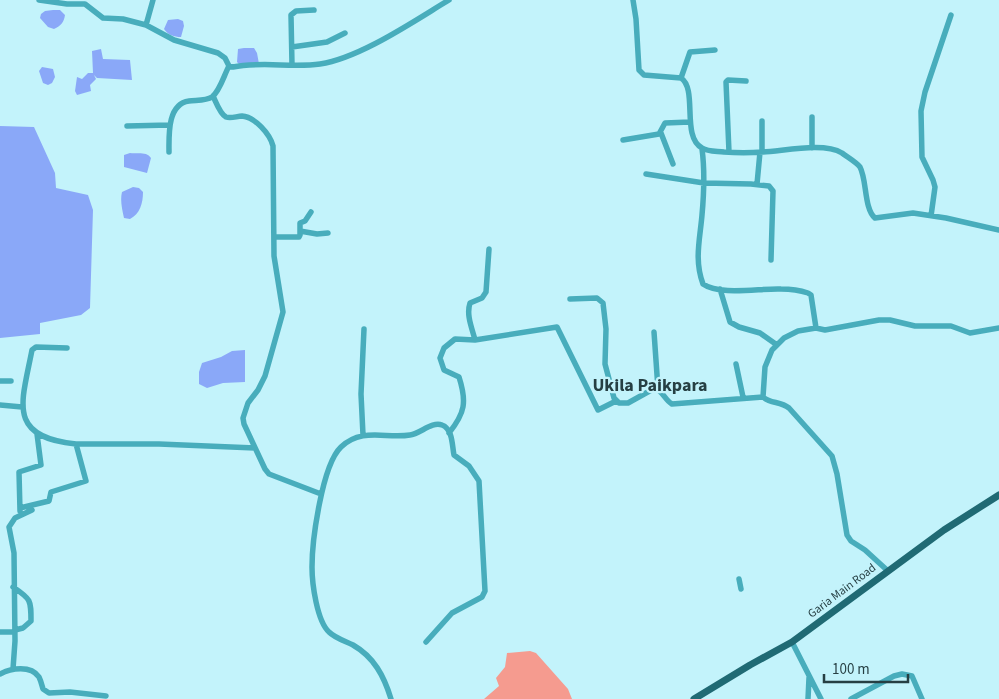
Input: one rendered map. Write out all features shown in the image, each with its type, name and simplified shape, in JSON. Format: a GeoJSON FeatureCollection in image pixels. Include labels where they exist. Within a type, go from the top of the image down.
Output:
{"type":"FeatureCollection","features":[{"type":"Feature","properties":{"kind":"main road","name":"Garia Main Road"},"geometry":{"type":"LineString","coordinates":[[694,699],[792,642],[944,530],[999,495]]}},
{"type":"Feature","properties":{"kind":"street"},"geometry":{"type":"LineString","coordinates":[[40,0],[66,4],[85,4],[103,18],[123,19],[146,24],[174,40],[218,53],[225,58],[229,66]]}},
{"type":"Feature","properties":{"kind":"street"},"geometry":{"type":"LineString","coordinates":[[146,24],[153,0]]}},
{"type":"Feature","properties":{"kind":"street"},"geometry":{"type":"LineString","coordinates":[[229,66],[322,64],[350,56],[449,0]]}},
{"type":"Feature","properties":{"kind":"street"},"geometry":{"type":"LineString","coordinates":[[633,0],[639,70],[644,75],[681,78],[686,81],[688,86],[690,122],[695,141],[702,148],[729,152],[761,152],[812,148],[826,148],[838,151],[859,166],[870,210],[876,218],[913,214],[972,223],[999,230]]}},
{"type":"Feature","properties":{"kind":"street"},"geometry":{"type":"LineString","coordinates":[[292,65],[291,15],[293,13],[314,10]]}},
{"type":"Feature","properties":{"kind":"street"},"geometry":{"type":"LineString","coordinates":[[931,216],[934,180],[922,157],[921,111],[925,92],[951,15]]}},
{"type":"Feature","properties":{"kind":"street"},"geometry":{"type":"LineString","coordinates":[[292,47],[327,42],[345,32]]}},
{"type":"Feature","properties":{"kind":"street"},"geometry":{"type":"LineString","coordinates":[[681,78],[690,52],[715,50]]}},
{"type":"Feature","properties":{"kind":"street"},"geometry":{"type":"LineString","coordinates":[[169,152],[170,125],[174,112],[185,102],[208,99],[213,96],[229,66]]}},
{"type":"Feature","properties":{"kind":"street"},"geometry":{"type":"LineString","coordinates":[[729,152],[726,82],[728,80],[746,80]]}},
{"type":"Feature","properties":{"kind":"street"},"geometry":{"type":"LineString","coordinates":[[213,96],[223,114],[230,117],[243,116],[250,118],[272,141],[275,268],[283,312],[265,376],[258,390],[248,403],[244,413],[244,424],[269,474],[321,494]]}},
{"type":"Feature","properties":{"kind":"street"},"geometry":{"type":"LineString","coordinates":[[812,117],[812,148]]}},
{"type":"Feature","properties":{"kind":"street"},"geometry":{"type":"LineString","coordinates":[[757,184],[762,120]]}},
{"type":"Feature","properties":{"kind":"street"},"geometry":{"type":"LineString","coordinates":[[673,164],[661,133],[663,126],[665,123],[690,122]]}},
{"type":"Feature","properties":{"kind":"street"},"geometry":{"type":"LineString","coordinates":[[126,126],[170,125]]}},
{"type":"Feature","properties":{"kind":"street"},"geometry":{"type":"LineString","coordinates":[[622,140],[661,133]]}},
{"type":"Feature","properties":{"kind":"street"},"geometry":{"type":"LineString","coordinates":[[702,148],[704,183],[697,248],[703,284],[709,288],[720,289],[780,289],[808,293],[811,295],[816,328]]}},
{"type":"Feature","properties":{"kind":"street"},"geometry":{"type":"LineString","coordinates":[[646,174],[704,183],[769,186],[773,191],[771,260]]}},
{"type":"Feature","properties":{"kind":"street"},"geometry":{"type":"LineString","coordinates":[[274,238],[300,236],[300,223],[306,220],[311,212]]}},
{"type":"Feature","properties":{"kind":"street"},"geometry":{"type":"LineString","coordinates":[[300,231],[317,234],[328,233]]}},
{"type":"Feature","properties":{"kind":"street"},"geometry":{"type":"LineString","coordinates":[[475,340],[468,316],[468,308],[470,303],[482,298],[486,292],[489,249]]}},
{"type":"Feature","properties":{"kind":"street"},"geometry":{"type":"LineString","coordinates":[[720,289],[730,322],[739,327],[760,333],[777,345]]}},
{"type":"Feature","properties":{"kind":"street"},"geometry":{"type":"LineString","coordinates":[[570,299],[597,298],[603,303],[606,329],[605,364],[616,401]]}},
{"type":"Feature","properties":{"kind":"street"},"geometry":{"type":"LineString","coordinates":[[762,397],[765,367],[772,350],[792,333],[816,328],[825,330],[879,320],[890,320],[915,326],[951,326],[970,333],[999,328]]}},
{"type":"Feature","properties":{"kind":"street"},"geometry":{"type":"LineString","coordinates":[[449,433],[464,408],[463,389],[459,377],[444,370],[440,358],[444,348],[455,339],[475,340],[557,327],[598,410],[616,401],[628,403],[652,390],[658,389]]}},
{"type":"Feature","properties":{"kind":"street"},"geometry":{"type":"LineString","coordinates":[[363,435],[361,394],[364,329]]}},
{"type":"Feature","properties":{"kind":"street"},"geometry":{"type":"LineString","coordinates":[[654,332],[658,389],[666,400],[672,404],[762,397],[770,402],[785,405],[789,408],[832,456],[837,474],[847,535],[851,541],[865,550],[888,571]]}},
{"type":"Feature","properties":{"kind":"street"},"geometry":{"type":"LineString","coordinates":[[20,516],[19,472],[41,465],[35,430],[28,424],[22,408],[22,394],[34,348],[68,348]]}},
{"type":"Feature","properties":{"kind":"street"},"geometry":{"type":"LineString","coordinates":[[736,364],[743,397]]}},
{"type":"Feature","properties":{"kind":"street"},"geometry":{"type":"LineString","coordinates":[[0,380],[11,381]]}},
{"type":"Feature","properties":{"kind":"street"},"geometry":{"type":"LineString","coordinates":[[0,405],[22,408]]}},
{"type":"Feature","properties":{"kind":"street"},"geometry":{"type":"LineString","coordinates":[[390,699],[378,667],[366,654],[330,633],[321,618],[317,606],[312,568],[321,494],[337,452],[348,442],[363,435],[409,436],[436,424],[445,427],[451,438],[454,455],[470,466],[480,481],[485,592],[482,597],[452,613],[426,642]]}},
{"type":"Feature","properties":{"kind":"street"},"geometry":{"type":"LineString","coordinates":[[36,434],[76,444],[159,444],[255,448]]}},
{"type":"Feature","properties":{"kind":"street"},"geometry":{"type":"LineString","coordinates":[[20,508],[49,501],[51,492],[86,481],[76,444]]}},
{"type":"Feature","properties":{"kind":"street"},"geometry":{"type":"LineString","coordinates":[[13,669],[15,631],[13,546],[6,527],[15,518],[32,510]]}},
{"type":"Feature","properties":{"kind":"street"},"geometry":{"type":"LineString","coordinates":[[739,579],[741,590]]}},
{"type":"Feature","properties":{"kind":"street"},"geometry":{"type":"LineString","coordinates":[[0,632],[15,631],[23,628],[31,621],[31,604],[26,596],[13,587]]}},
{"type":"Feature","properties":{"kind":"street"},"geometry":{"type":"LineString","coordinates":[[792,642],[821,699]]}},
{"type":"Feature","properties":{"kind":"street"},"geometry":{"type":"LineString","coordinates":[[0,674],[13,669],[27,670],[37,675],[46,692],[44,699]]}},
{"type":"Feature","properties":{"kind":"street"},"geometry":{"type":"LineString","coordinates":[[808,674],[808,699]]}},
{"type":"Feature","properties":{"kind":"street"},"geometry":{"type":"LineString","coordinates":[[851,699],[902,674],[912,676],[922,699]]}},
{"type":"Feature","properties":{"kind":"street"},"geometry":{"type":"LineString","coordinates":[[46,692],[106,696]]}},
{"type":"Feature","properties":{"kind":"shaded area"},"geometry":{"type":"Polygon","coordinates":[[[530,651],[536,653],[568,689],[572,699],[484,699],[499,686],[496,678],[505,667],[507,653],[530,651]]]}},
{"type":"Feature","properties":{"kind":"water"},"geometry":{"type":"Polygon","coordinates":[[[60,10],[65,15],[62,24],[54,29],[48,27],[40,18],[41,14],[45,11],[60,10]]]}},
{"type":"Feature","properties":{"kind":"water"},"geometry":{"type":"Polygon","coordinates":[[[178,19],[183,21],[184,26],[181,37],[171,35],[164,29],[168,20],[178,19]]]}},
{"type":"Feature","properties":{"kind":"water"},"geometry":{"type":"Polygon","coordinates":[[[254,48],[259,64],[239,64],[237,62],[238,49],[254,48]]]}},
{"type":"Feature","properties":{"kind":"water"},"geometry":{"type":"Polygon","coordinates":[[[101,49],[103,59],[130,60],[132,80],[97,78],[94,75],[96,79],[90,85],[91,91],[77,95],[75,91],[77,77],[82,79],[88,73],[93,73],[92,51],[101,49]]]}},
{"type":"Feature","properties":{"kind":"water"},"geometry":{"type":"Polygon","coordinates":[[[42,67],[53,69],[55,77],[52,83],[48,85],[43,83],[39,71],[42,67]]]}},
{"type":"Feature","properties":{"kind":"water"},"geometry":{"type":"Polygon","coordinates":[[[0,126],[34,127],[55,173],[56,188],[88,195],[93,210],[90,308],[81,315],[40,323],[40,334],[0,338],[0,126]]]}},
{"type":"Feature","properties":{"kind":"water"},"geometry":{"type":"Polygon","coordinates":[[[130,153],[144,154],[151,158],[147,173],[124,167],[124,155],[130,153]]]}},
{"type":"Feature","properties":{"kind":"water"},"geometry":{"type":"Polygon","coordinates":[[[133,187],[139,188],[143,192],[142,204],[139,211],[133,217],[130,219],[124,218],[121,201],[122,192],[133,187]]]}},
{"type":"Feature","properties":{"kind":"water"},"geometry":{"type":"Polygon","coordinates":[[[245,350],[245,382],[223,383],[207,388],[199,384],[199,372],[202,363],[232,351],[245,350]]]}},
{"type":"Feature","properties":{"kind":"district","name":"Ukila Paikpara"},"geometry":{"type":"Point","coordinates":[650,385]}}]}
